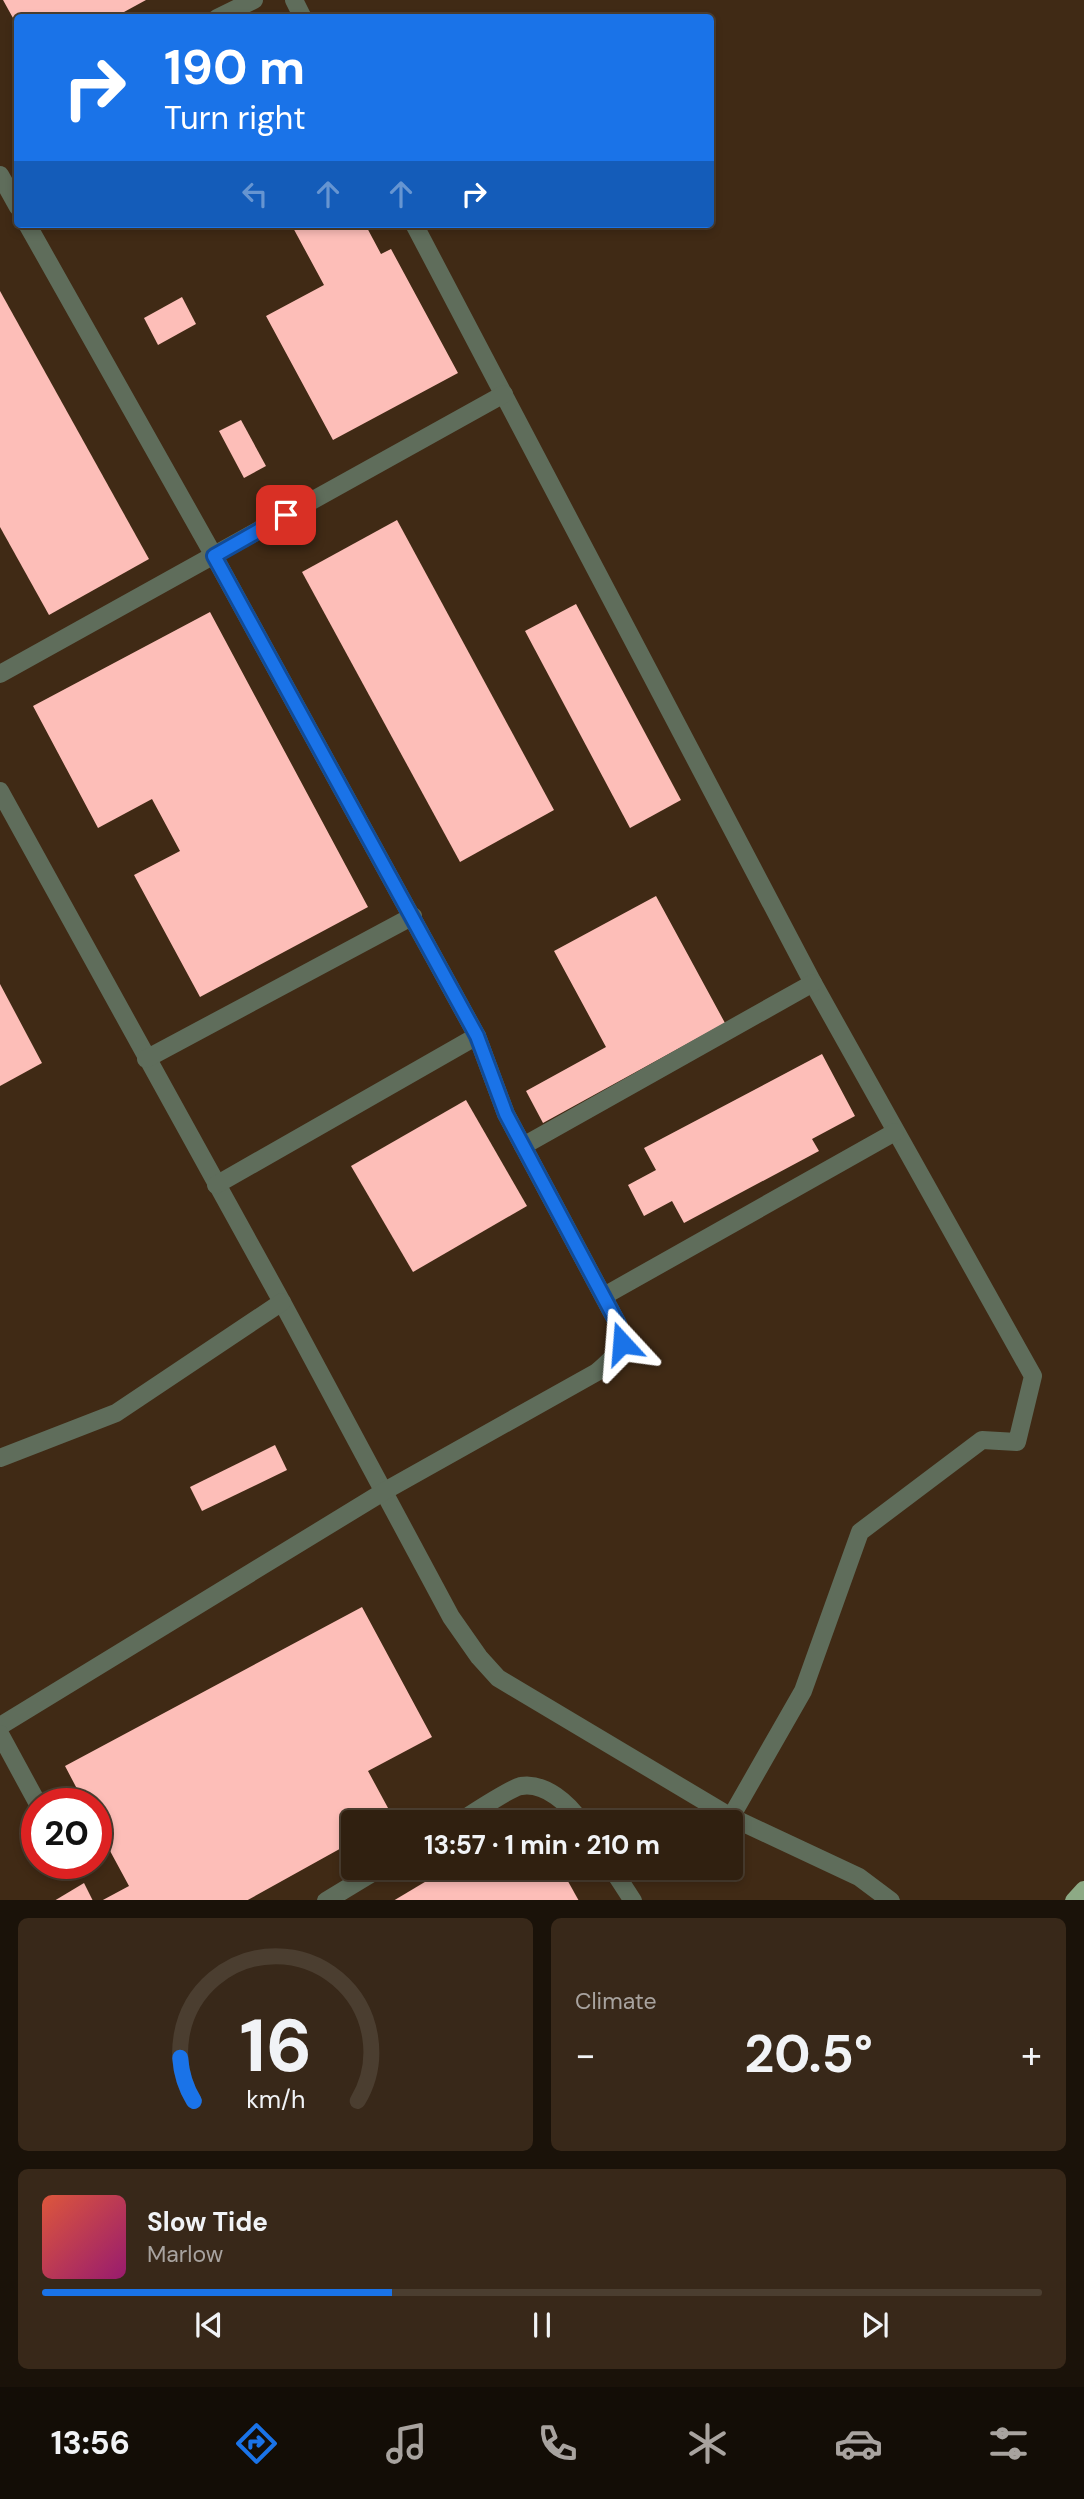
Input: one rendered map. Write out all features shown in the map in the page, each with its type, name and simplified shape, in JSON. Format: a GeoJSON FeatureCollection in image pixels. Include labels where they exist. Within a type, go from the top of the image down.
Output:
{"type":"FeatureCollection","features":[{"type":"Feature","properties":{"kind":"main road"},"geometry":{"type":"LineString","coordinates":[[1074,1900],[1084,1890]]}},
{"type":"Feature","properties":{"kind":"lane"},"geometry":{"type":"LineString","coordinates":[[225,14],[254,0]]}},
{"type":"Feature","properties":{"kind":"lane"},"geometry":{"type":"LineString","coordinates":[[5,177],[14,197]]}},
{"type":"Feature","properties":{"kind":"lane"},"geometry":{"type":"LineString","coordinates":[[0,1726],[383,1492],[597,1372],[615,1356],[622,1343],[618,1324],[604,1296],[506,1114],[477,1036],[214,556],[29,228]]}},
{"type":"Feature","properties":{"kind":"lane"},"geometry":{"type":"LineString","coordinates":[[416,228],[813,983],[1033,1376],[1017,1442],[982,1440],[860,1532],[803,1691],[735,1810]]}},
{"type":"Feature","properties":{"kind":"lane"},"geometry":{"type":"LineString","coordinates":[[0,674],[504,394]]}},
{"type":"Feature","properties":{"kind":"lane"},"geometry":{"type":"LineString","coordinates":[[0,791],[282,1302],[451,1617],[479,1657],[498,1678],[719,1810]]}},
{"type":"Feature","properties":{"kind":"lane"},"geometry":{"type":"LineString","coordinates":[[146,1059],[413,916]]}},
{"type":"Feature","properties":{"kind":"lane"},"geometry":{"type":"LineString","coordinates":[[523,1146],[813,983]]}},
{"type":"Feature","properties":{"kind":"lane"},"geometry":{"type":"LineString","coordinates":[[216,1185],[477,1036]]}},
{"type":"Feature","properties":{"kind":"lane"},"geometry":{"type":"LineString","coordinates":[[604,1296],[895,1132]]}},
{"type":"Feature","properties":{"kind":"lane"},"geometry":{"type":"LineString","coordinates":[[0,1458],[116,1413],[282,1302]]}},
{"type":"Feature","properties":{"kind":"lane"},"geometry":{"type":"LineString","coordinates":[[0,1734],[29,1788]]}},
{"type":"Feature","properties":{"kind":"lane"},"geometry":{"type":"LineString","coordinates":[[480,1810],[521,1786],[540,1788],[559,1797],[570,1810]]}},
{"type":"Feature","properties":{"kind":"lane"},"geometry":{"type":"LineString","coordinates":[[743,1823],[859,1877],[891,1900]]}},
{"type":"Feature","properties":{"kind":"lane"},"geometry":{"type":"LineString","coordinates":[[326,1900],[360,1880]]}},
{"type":"Feature","properties":{"kind":"lane"},"geometry":{"type":"LineString","coordinates":[[620,1880],[633,1900]]}},
{"type":"Feature","properties":{"kind":"building"},"geometry":{"type":"Polygon","coordinates":[[[3,0],[146,0],[120,14],[14,14],[14,20],[3,0]]]}},
{"type":"Feature","properties":{"kind":"building"},"geometry":{"type":"Polygon","coordinates":[[[293,228],[367,228],[381,254],[391,249],[458,373],[333,440],[266,316],[324,285],[293,228]]]}},
{"type":"Feature","properties":{"kind":"building"},"geometry":{"type":"Polygon","coordinates":[[[0,291],[149,559],[49,615],[0,527],[0,291]]]}},
{"type":"Feature","properties":{"kind":"building"},"geometry":{"type":"Polygon","coordinates":[[[182,297],[196,324],[158,345],[144,318],[182,297]]]}},
{"type":"Feature","properties":{"kind":"building"},"geometry":{"type":"Polygon","coordinates":[[[241,420],[266,466],[244,478],[219,431],[241,420]]]}},
{"type":"Feature","properties":{"kind":"building"},"geometry":{"type":"Polygon","coordinates":[[[397,520],[554,810],[460,862],[302,572],[397,520]]]}},
{"type":"Feature","properties":{"kind":"building"},"geometry":{"type":"Polygon","coordinates":[[[576,604],[681,800],[630,828],[525,631],[576,604]]]}},
{"type":"Feature","properties":{"kind":"building"},"geometry":{"type":"Polygon","coordinates":[[[210,612],[368,907],[200,997],[134,875],[180,851],[152,799],[98,828],[33,706],[210,612]]]}},
{"type":"Feature","properties":{"kind":"building"},"geometry":{"type":"Polygon","coordinates":[[[656,896],[725,1023],[543,1123],[526,1091],[606,1047],[554,951],[656,896]]]}},
{"type":"Feature","properties":{"kind":"building"},"geometry":{"type":"Polygon","coordinates":[[[0,984],[42,1063],[0,1086],[0,984]]]}},
{"type":"Feature","properties":{"kind":"building"},"geometry":{"type":"Polygon","coordinates":[[[822,1054],[855,1116],[812,1139],[819,1151],[684,1223],[672,1201],[644,1216],[628,1185],[656,1170],[644,1148],[822,1054]]]}},
{"type":"Feature","properties":{"kind":"building"},"geometry":{"type":"Polygon","coordinates":[[[466,1100],[527,1206],[413,1272],[351,1166],[466,1100]]]}},
{"type":"Feature","properties":{"kind":"building"},"geometry":{"type":"Polygon","coordinates":[[[275,1445],[287,1470],[202,1511],[190,1487],[275,1445]]]}},
{"type":"Feature","properties":{"kind":"building"},"geometry":{"type":"Polygon","coordinates":[[[362,1607],[432,1737],[368,1771],[389,1810],[341,1810],[341,1848],[248,1900],[103,1900],[129,1886],[112,1855],[112,1788],[77,1788],[65,1766],[362,1607]]]}},
{"type":"Feature","properties":{"kind":"building"},"geometry":{"type":"Polygon","coordinates":[[[428,1880],[567,1880],[578,1900],[395,1900],[428,1880]]]}},
{"type":"Feature","properties":{"kind":"building"},"geometry":{"type":"Polygon","coordinates":[[[84,1883],[92,1900],[56,1900],[84,1883]]]}},
{"type":"Feature","properties":{"kind":"route"},"geometry":{"type":"LineString","coordinates":[[286,515],[214,556],[477,1036],[506,1114],[618,1324],[622,1343]]}}]}
